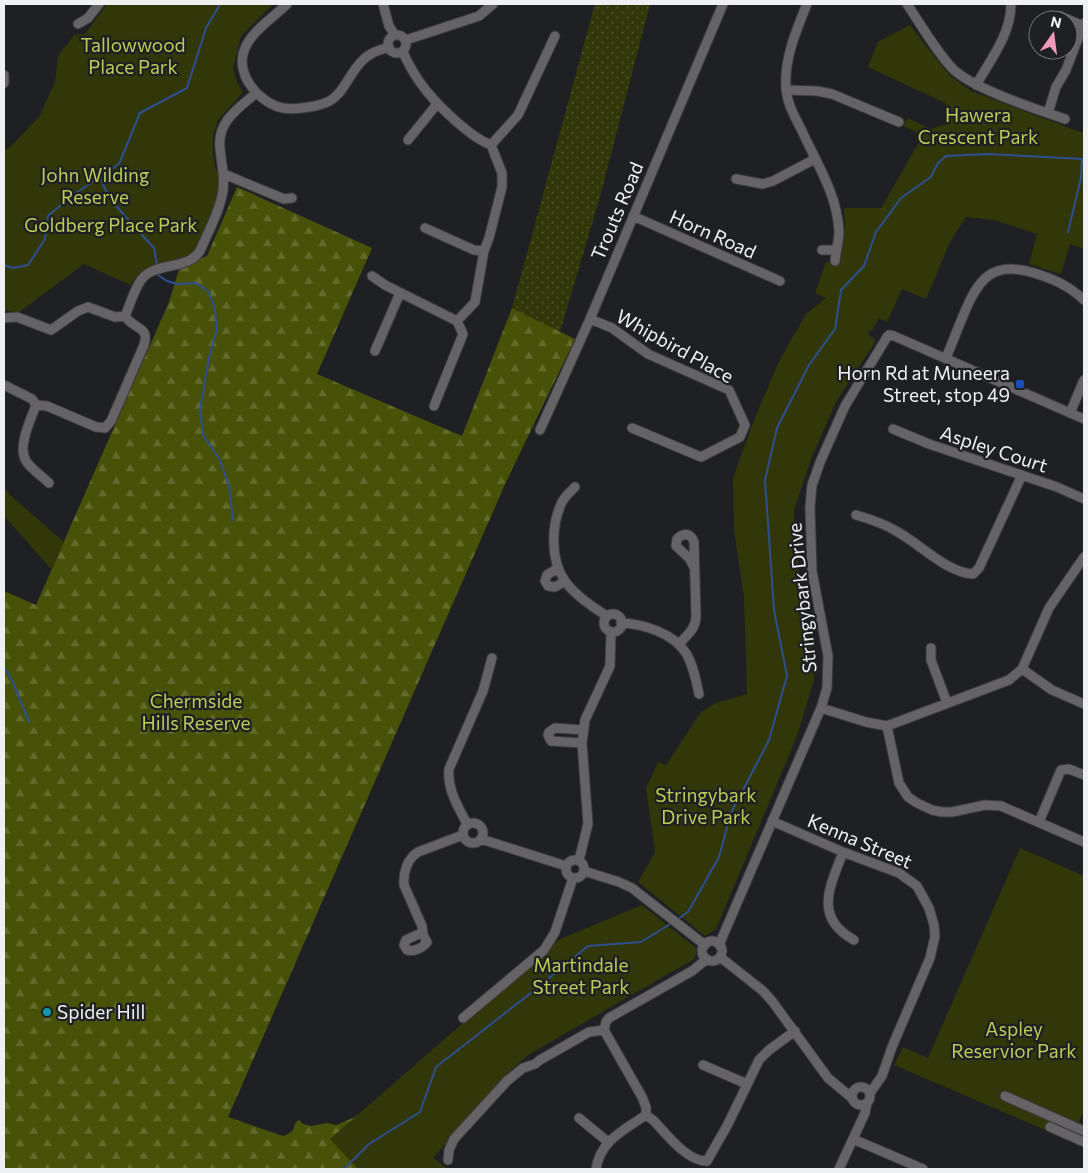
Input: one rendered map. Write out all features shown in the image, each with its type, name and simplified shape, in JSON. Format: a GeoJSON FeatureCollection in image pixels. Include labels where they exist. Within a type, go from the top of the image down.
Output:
{"type":"FeatureCollection","features":[{"type":"Feature","properties":{"kind":"street"},"geometry":{"type":"LineString","coordinates":[[78,24],[88,18],[99,4]]}},
{"type":"Feature","properties":{"kind":"street"},"geometry":{"type":"LineString","coordinates":[[287,4],[253,36],[245,47],[242,58],[250,85],[256,93],[270,103],[282,108],[306,107],[324,103],[338,93],[363,59],[372,53],[389,47]]}},
{"type":"Feature","properties":{"kind":"street"},"geometry":{"type":"LineString","coordinates":[[383,4],[389,26],[395,35],[401,36],[406,40],[407,45],[403,52]]}},
{"type":"Feature","properties":{"kind":"street"},"geometry":{"type":"LineString","coordinates":[[406,40],[479,16],[493,4]]}},
{"type":"Feature","properties":{"kind":"street","name":"Trouts Road"},"geometry":{"type":"LineString","coordinates":[[540,430],[590,319],[723,4]]}},
{"type":"Feature","properties":{"kind":"street"},"geometry":{"type":"LineString","coordinates":[[807,4],[791,46],[786,67],[786,90],[789,106],[830,189],[834,202],[839,233],[835,261]]}},
{"type":"Feature","properties":{"kind":"street"},"geometry":{"type":"LineString","coordinates":[[907,4],[952,68],[976,85],[1065,119]]}},
{"type":"Feature","properties":{"kind":"street"},"geometry":{"type":"LineString","coordinates":[[976,85],[1005,35],[1011,4]]}},
{"type":"Feature","properties":{"kind":"street"},"geometry":{"type":"LineString","coordinates":[[1048,113],[1056,87],[1066,70],[1083,24]]}},
{"type":"Feature","properties":{"kind":"street"},"geometry":{"type":"LineString","coordinates":[[395,35],[389,41],[389,47],[394,53],[403,52]]}},
{"type":"Feature","properties":{"kind":"street"},"geometry":{"type":"LineString","coordinates":[[490,145],[518,115],[555,36]]}},
{"type":"Feature","properties":{"kind":"street"},"geometry":{"type":"LineString","coordinates":[[403,52],[422,86],[437,104],[480,141],[490,145],[502,173],[502,187],[484,251],[475,302],[457,321]]}},
{"type":"Feature","properties":{"kind":"street"},"geometry":{"type":"LineString","coordinates":[[4,75],[4,84]]}},
{"type":"Feature","properties":{"kind":"street"},"geometry":{"type":"LineString","coordinates":[[786,90],[817,91],[832,94],[899,122]]}},
{"type":"Feature","properties":{"kind":"street"},"geometry":{"type":"LineString","coordinates":[[125,316],[141,279],[160,268],[189,261],[198,255],[221,202],[224,174],[220,145],[222,130],[230,115],[256,93]]}},
{"type":"Feature","properties":{"kind":"street"},"geometry":{"type":"LineString","coordinates":[[408,140],[437,104]]}},
{"type":"Feature","properties":{"kind":"street"},"geometry":{"type":"LineString","coordinates":[[736,180],[763,184],[773,181],[815,159]]}},
{"type":"Feature","properties":{"kind":"street"},"geometry":{"type":"LineString","coordinates":[[224,174],[284,199],[292,198]]}},
{"type":"Feature","properties":{"kind":"street","name":"Horn Road"},"geometry":{"type":"LineString","coordinates":[[632,216],[780,280]]}},
{"type":"Feature","properties":{"kind":"street"},"geometry":{"type":"LineString","coordinates":[[425,228],[474,250],[484,251]]}},
{"type":"Feature","properties":{"kind":"street"},"geometry":{"type":"LineString","coordinates":[[822,250],[836,250]]}},
{"type":"Feature","properties":{"kind":"street"},"geometry":{"type":"LineString","coordinates":[[1084,300],[1060,281],[1032,272],[1012,268],[1002,269],[988,275],[974,290],[946,358],[1084,420]]}},
{"type":"Feature","properties":{"kind":"street"},"geometry":{"type":"LineString","coordinates":[[372,276],[400,293],[457,321],[464,334],[434,406]]}},
{"type":"Feature","properties":{"kind":"street"},"geometry":{"type":"LineString","coordinates":[[375,351],[400,293]]}},
{"type":"Feature","properties":{"kind":"street"},"geometry":{"type":"LineString","coordinates":[[4,318],[17,317],[51,330],[78,311],[88,307],[115,317],[125,316]]}},
{"type":"Feature","properties":{"kind":"street"},"geometry":{"type":"LineString","coordinates":[[36,405],[47,406],[96,427],[105,428],[109,425],[146,337],[145,333],[129,323],[125,316]]}},
{"type":"Feature","properties":{"kind":"street","name":"Whipbird Place"},"geometry":{"type":"LineString","coordinates":[[590,319],[612,328],[648,354],[729,390],[745,425],[744,431],[740,436],[701,457],[632,428]]}},
{"type":"Feature","properties":{"kind":"street","name":"Stringybark Drive"},"geometry":{"type":"LineString","coordinates":[[720,957],[722,952],[719,945],[821,708],[827,688],[828,656],[812,571],[810,506],[812,484],[821,460],[845,406],[890,336],[946,358]]}},
{"type":"Feature","properties":{"kind":"street"},"geometry":{"type":"LineString","coordinates":[[1070,413],[1084,380]]}},
{"type":"Feature","properties":{"kind":"street"},"geometry":{"type":"LineString","coordinates":[[4,385],[32,399],[36,405]]}},
{"type":"Feature","properties":{"kind":"street"},"geometry":{"type":"LineString","coordinates":[[36,405],[23,450],[26,461],[48,483]]}},
{"type":"Feature","properties":{"kind":"street","name":"Aspley Court"},"geometry":{"type":"LineString","coordinates":[[893,429],[929,444],[1057,487],[1084,499]]}},
{"type":"Feature","properties":{"kind":"street"},"geometry":{"type":"LineString","coordinates":[[856,515],[879,522],[941,561],[961,572],[973,574],[979,568],[1022,475]]}},
{"type":"Feature","properties":{"kind":"street"},"geometry":{"type":"LineString","coordinates":[[575,487],[563,502],[557,521],[554,542],[558,568],[565,581],[595,608],[607,616]]}},
{"type":"Feature","properties":{"kind":"street"},"geometry":{"type":"LineString","coordinates":[[821,708],[866,722],[888,726],[1009,680],[1022,670],[1049,608],[1084,557]]}},
{"type":"Feature","properties":{"kind":"street"},"geometry":{"type":"LineString","coordinates":[[678,644],[693,630],[696,622],[694,567]]}},
{"type":"Feature","properties":{"kind":"street"},"geometry":{"type":"LineString","coordinates":[[558,568],[547,575],[546,583],[548,586],[555,587],[565,581]]}},
{"type":"Feature","properties":{"kind":"street"},"geometry":{"type":"LineString","coordinates":[[615,614],[620,618],[621,623],[619,628],[612,632],[604,626],[604,620],[607,616],[615,614]]}},
{"type":"Feature","properties":{"kind":"street"},"geometry":{"type":"LineString","coordinates":[[621,623],[648,628],[678,644],[690,661],[699,694]]}},
{"type":"Feature","properties":{"kind":"street"},"geometry":{"type":"LineString","coordinates":[[579,860],[587,830],[588,816],[582,743],[583,730],[585,720],[610,666],[612,632]]}},
{"type":"Feature","properties":{"kind":"street"},"geometry":{"type":"LineString","coordinates":[[931,648],[931,660],[947,703]]}},
{"type":"Feature","properties":{"kind":"street"},"geometry":{"type":"LineString","coordinates":[[467,824],[453,797],[448,779],[449,769],[483,691],[492,658]]}},
{"type":"Feature","properties":{"kind":"street"},"geometry":{"type":"LineString","coordinates":[[1022,670],[1052,690],[1084,704]]}},
{"type":"Feature","properties":{"kind":"street"},"geometry":{"type":"LineString","coordinates":[[888,726],[899,783],[908,797],[917,803],[932,810],[942,812],[952,812],[985,805],[1001,806],[1084,842]]}},
{"type":"Feature","properties":{"kind":"street"},"geometry":{"type":"LineString","coordinates":[[582,743],[555,742],[549,739],[548,735],[555,728],[583,730]]}},
{"type":"Feature","properties":{"kind":"street"},"geometry":{"type":"LineString","coordinates":[[1039,822],[1061,770],[1070,768],[1084,775]]}},
{"type":"Feature","properties":{"kind":"street","name":"Kenna Street"},"geometry":{"type":"LineString","coordinates":[[772,821],[843,852],[892,870],[911,880],[920,890],[929,908],[934,925],[930,958],[878,1083],[870,1093],[867,1089],[859,1096]]}},
{"type":"Feature","properties":{"kind":"street"},"geometry":{"type":"LineString","coordinates":[[477,823],[482,827],[484,833],[482,839],[476,843],[469,843],[463,836],[463,829],[467,824],[477,823]]}},
{"type":"Feature","properties":{"kind":"street"},"geometry":{"type":"LineString","coordinates":[[423,935],[422,926],[404,886],[403,879],[407,866],[413,855],[418,852],[463,836]]}},
{"type":"Feature","properties":{"kind":"street"},"geometry":{"type":"LineString","coordinates":[[482,839],[566,866]]}},
{"type":"Feature","properties":{"kind":"street"},"geometry":{"type":"LineString","coordinates":[[843,852],[829,890],[828,905],[836,927],[843,934],[854,940]]}},
{"type":"Feature","properties":{"kind":"street"},"geometry":{"type":"LineString","coordinates":[[572,878],[567,873],[566,866],[570,861],[579,860]]}},
{"type":"Feature","properties":{"kind":"street"},"geometry":{"type":"LineString","coordinates":[[579,860],[584,866],[584,871]]}},
{"type":"Feature","properties":{"kind":"street"},"geometry":{"type":"LineString","coordinates":[[572,878],[578,877],[584,871]]}},
{"type":"Feature","properties":{"kind":"street"},"geometry":{"type":"LineString","coordinates":[[584,871],[632,888],[705,945]]}},
{"type":"Feature","properties":{"kind":"street"},"geometry":{"type":"LineString","coordinates":[[464,1018],[544,950],[555,932],[572,878]]}},
{"type":"Feature","properties":{"kind":"street"},"geometry":{"type":"LineString","coordinates":[[705,945],[713,942],[719,945]]}},
{"type":"Feature","properties":{"kind":"street"},"geometry":{"type":"LineString","coordinates":[[705,945],[703,954],[707,959],[715,961],[720,957],[763,991],[795,1030],[828,1078],[859,1096],[865,1113],[839,1169]]}},
{"type":"Feature","properties":{"kind":"street"},"geometry":{"type":"LineString","coordinates":[[646,1115],[646,1107],[642,1097],[604,1030],[604,1025],[609,1018],[692,971],[707,959]]}},
{"type":"Feature","properties":{"kind":"street"},"geometry":{"type":"LineString","coordinates":[[448,1160],[449,1150],[454,1139],[507,1081],[523,1068],[535,1064],[589,1032],[604,1030]]}},
{"type":"Feature","properties":{"kind":"street"},"geometry":{"type":"LineString","coordinates":[[646,1115],[654,1120],[670,1140],[696,1159],[709,1165],[759,1060],[795,1030]]}},
{"type":"Feature","properties":{"kind":"street"},"geometry":{"type":"LineString","coordinates":[[703,1065],[747,1084]]}},
{"type":"Feature","properties":{"kind":"street","name":"Kenna Street"},"geometry":{"type":"LineString","coordinates":[[859,1096],[883,1069]]}},
{"type":"Feature","properties":{"kind":"street"},"geometry":{"type":"LineString","coordinates":[[1005,1096],[1084,1132]]}},
{"type":"Feature","properties":{"kind":"street"},"geometry":{"type":"LineString","coordinates":[[596,1169],[600,1154],[608,1142],[646,1115]]}},
{"type":"Feature","properties":{"kind":"street"},"geometry":{"type":"LineString","coordinates":[[579,1118],[608,1142]]}},
{"type":"Feature","properties":{"kind":"street"},"geometry":{"type":"LineString","coordinates":[[1050,1128],[1084,1142]]}},
{"type":"Feature","properties":{"kind":"street"},"geometry":{"type":"LineString","coordinates":[[853,1139],[923,1169]]}},
{"type":"Feature","properties":{"kind":"green space","name":"John Wilding Reserve"},"geometry":{"type":"Polygon","coordinates":[[[107,4],[273,4],[241,36],[233,68],[237,82],[243,92],[218,120],[213,135],[215,168],[220,175],[220,193],[197,248],[189,255],[161,263],[138,275],[130,285],[84,264],[18,313],[4,310],[4,150],[10,147],[39,117],[55,82],[58,56],[74,35],[85,34],[107,4]]]}},
{"type":"Feature","properties":{"kind":"green space"},"geometry":{"type":"Polygon","coordinates":[[[595,4],[650,4],[600,197],[560,332],[512,308],[595,4]]]}},
{"type":"Feature","properties":{"kind":"green space"},"geometry":{"type":"Polygon","coordinates":[[[910,25],[949,75],[971,91],[1084,132],[1084,249],[1070,244],[1061,274],[1029,264],[1037,234],[994,220],[966,217],[950,242],[926,299],[902,289],[887,322],[879,318],[872,331],[869,330],[868,334],[875,340],[874,344],[836,402],[811,459],[794,510],[796,549],[814,680],[797,736],[716,929],[705,936],[638,882],[655,852],[646,788],[658,762],[666,765],[701,712],[716,703],[747,694],[744,597],[734,531],[733,478],[754,420],[779,361],[806,314],[826,298],[815,293],[826,262],[840,264],[845,228],[844,208],[881,208],[923,135],[903,126],[908,118],[931,129],[949,123],[945,103],[868,67],[878,42],[910,25]]]}},
{"type":"Feature","properties":{"kind":"green space","name":"Chermside Hills Reserve"},"geometry":{"type":"Polygon","coordinates":[[[237,187],[372,248],[317,374],[462,436],[512,308],[575,339],[506,482],[228,1117],[283,1136],[291,1132],[295,1123],[299,1120],[303,1124],[311,1126],[327,1123],[336,1125],[353,1118],[387,1095],[507,1067],[490,1094],[438,1152],[428,1154],[445,1169],[4,1169],[4,591],[36,605],[169,302],[180,266],[207,256],[237,187]]]}},
{"type":"Feature","properties":{"kind":"green space"},"geometry":{"type":"Polygon","coordinates":[[[4,487],[10,495],[64,542],[52,570],[4,516],[4,487]]]}},
{"type":"Feature","properties":{"kind":"green space","name":"Aspley Reservior Park"},"geometry":{"type":"Polygon","coordinates":[[[1020,848],[1084,876],[1084,1111],[1071,1141],[894,1065],[903,1047],[928,1058],[1020,848]]]}},
{"type":"Feature","properties":{"kind":"green space","name":"Martindale Street Park"},"geometry":{"type":"Polygon","coordinates":[[[642,905],[696,948],[694,959],[528,1055],[511,1070],[433,1158],[445,1169],[358,1169],[330,1139],[558,940],[642,905]]]}},
{"type":"Feature","properties":{"kind":"waterway"},"geometry":{"type":"LineString","coordinates":[[4,265],[13,268],[28,265],[45,239],[48,216],[70,197],[119,164],[140,113],[187,88],[206,28],[220,4]]}},
{"type":"Feature","properties":{"kind":"waterway"},"geometry":{"type":"LineString","coordinates":[[678,919],[688,912],[719,857],[731,813],[769,740],[787,676],[774,610],[765,480],[777,428],[809,365],[835,329],[841,290],[864,266],[876,232],[901,198],[931,177],[938,163],[946,156],[988,154],[1084,159]]}},
{"type":"Feature","properties":{"kind":"waterway"},"geometry":{"type":"LineString","coordinates":[[1068,232],[1081,178],[1082,159]]}},
{"type":"Feature","properties":{"kind":"waterway"},"geometry":{"type":"LineString","coordinates":[[100,177],[106,191],[116,206],[154,248],[157,264]]}},
{"type":"Feature","properties":{"kind":"waterway"},"geometry":{"type":"LineString","coordinates":[[158,275],[167,281],[177,284],[196,283],[209,292],[215,310],[217,329],[209,358],[200,410],[203,435],[220,460],[229,486],[233,520]]}},
{"type":"Feature","properties":{"kind":"waterway"},"geometry":{"type":"LineString","coordinates":[[4,667],[12,680],[29,722]]}},
{"type":"Feature","properties":{"kind":"waterway"},"geometry":{"type":"LineString","coordinates":[[344,1169],[369,1144],[420,1112],[436,1067],[588,946],[641,942],[672,923]]}},
{"type":"Feature","properties":{"kind":"place","name":"Horn Rd at Muneera Street, stop 49"},"geometry":{"type":"Point","coordinates":[1020,384]}},
{"type":"Feature","properties":{"kind":"place","name":"Spider Hill"},"geometry":{"type":"Point","coordinates":[47,1012]}},
{"type":"Feature","properties":{"kind":"park label","name":"Tallowwood Place Park"},"geometry":{"type":"Point","coordinates":[133,56]}},
{"type":"Feature","properties":{"kind":"park label","name":"Hawera Crescent Park"},"geometry":{"type":"Point","coordinates":[978,126]}},
{"type":"Feature","properties":{"kind":"park label","name":"Goldberg Place Park"},"geometry":{"type":"Point","coordinates":[111,225]}},
{"type":"Feature","properties":{"kind":"park label","name":"Stringybark Drive Park"},"geometry":{"type":"Point","coordinates":[706,806]}}]}
